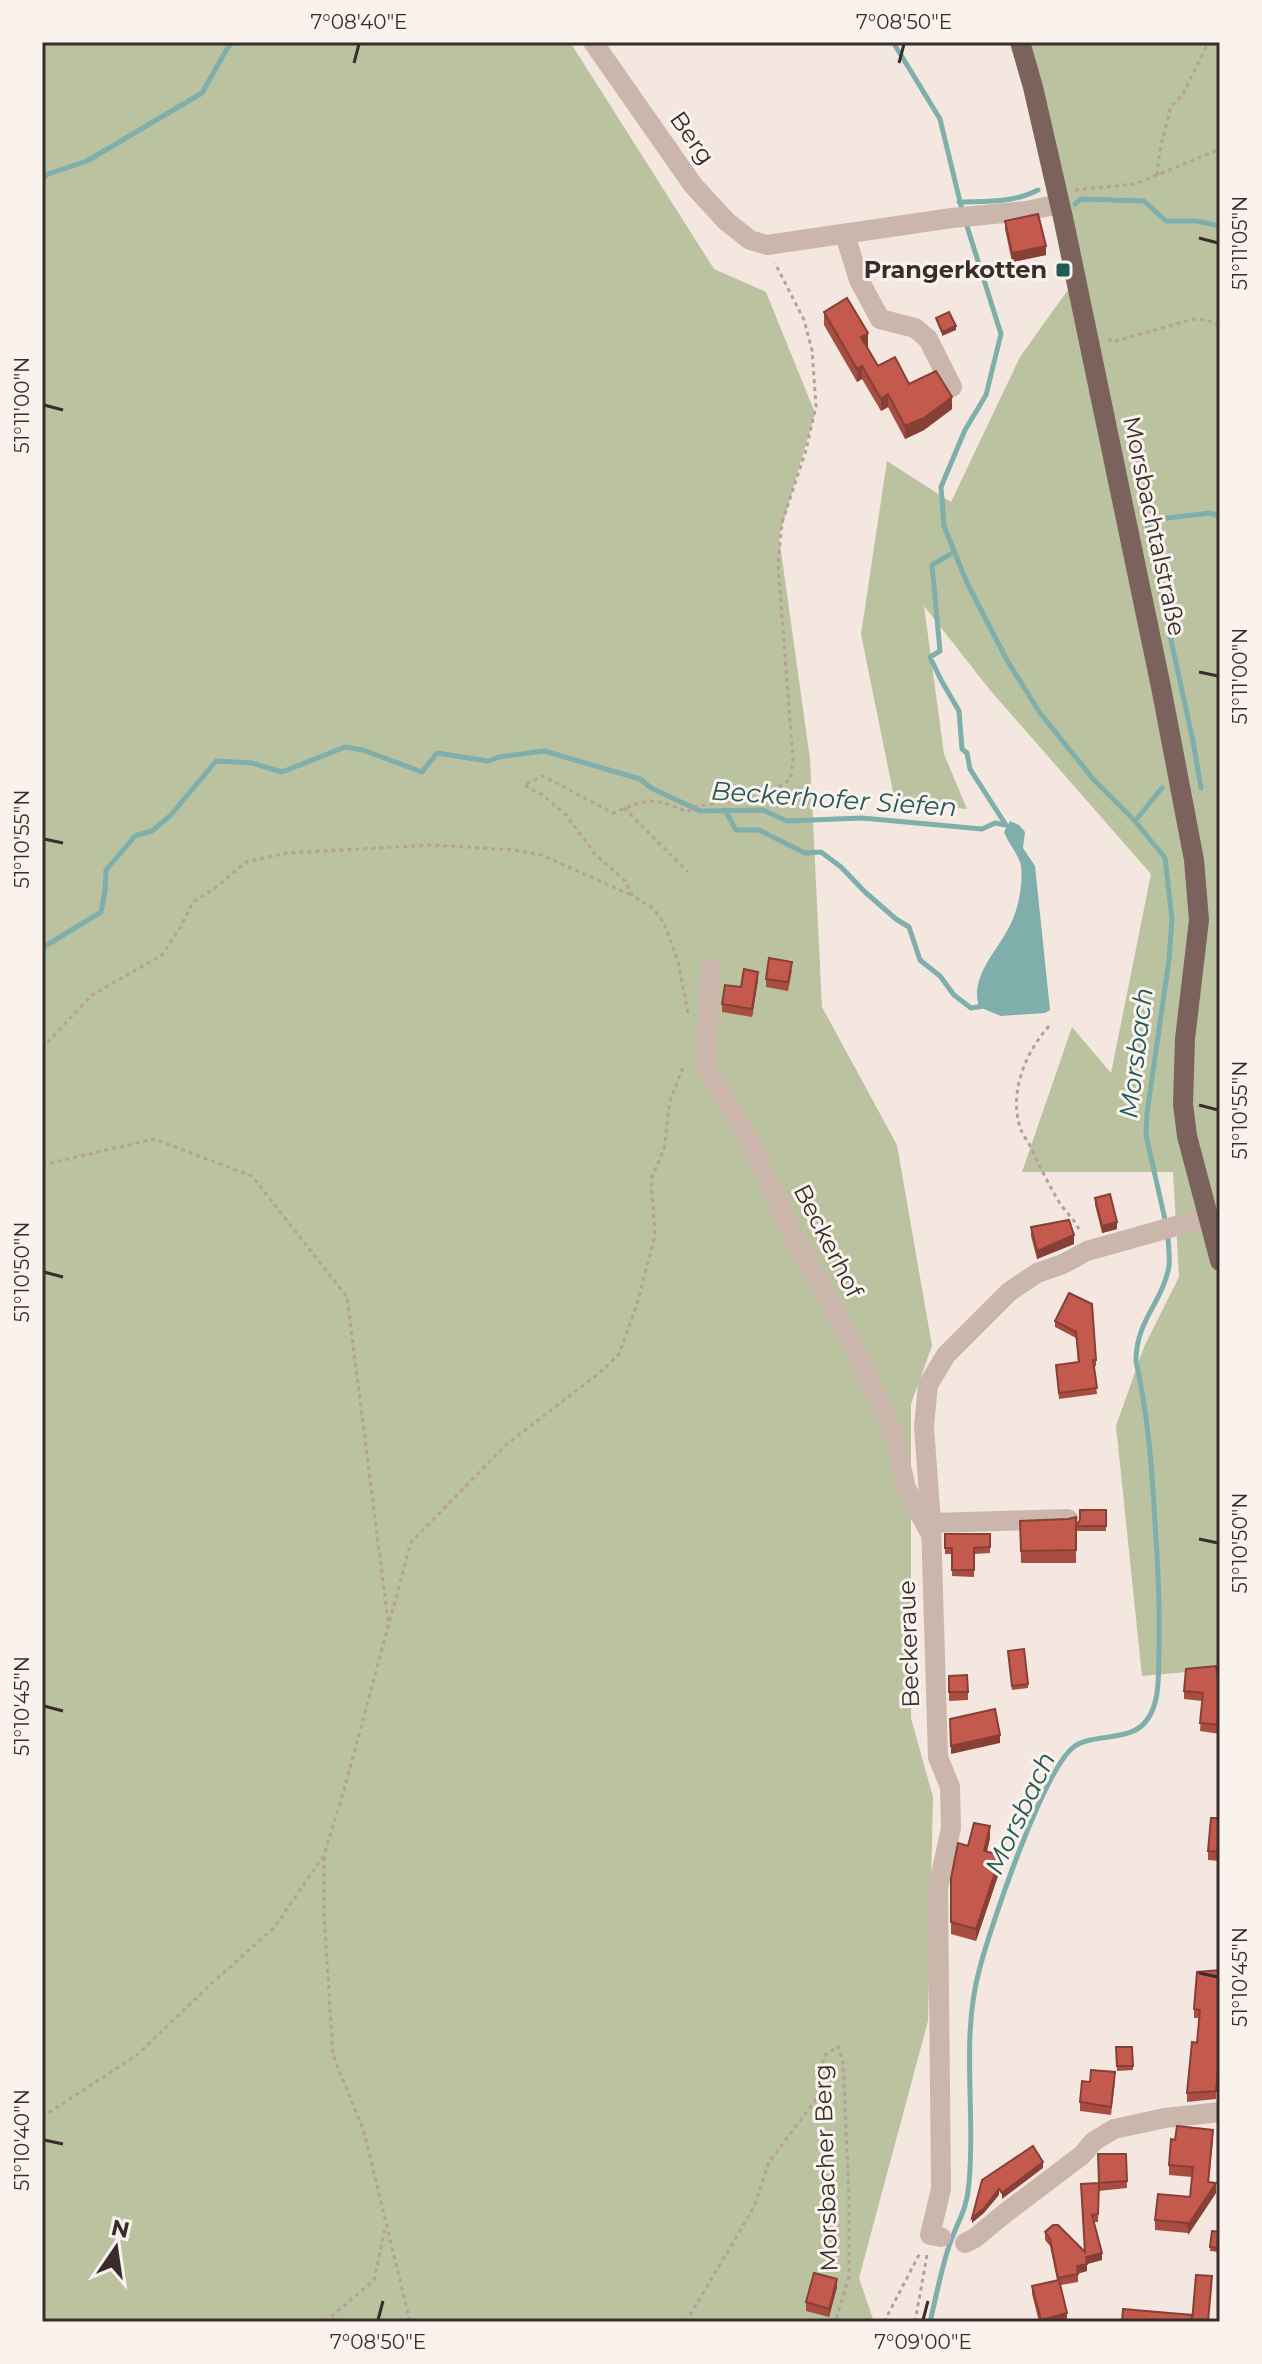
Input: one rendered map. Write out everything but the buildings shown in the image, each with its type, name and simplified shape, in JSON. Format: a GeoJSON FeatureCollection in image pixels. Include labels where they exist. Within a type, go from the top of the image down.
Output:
{"type":"FeatureCollection","features":[{"type":"Feature","properties":{"kind":"main road","name":"Morsbachtalstraße"},"geometry":{"type":"LineString","coordinates":[[1020,42],[1059,199],[1164,700],[1194,860],[1199,920],[1182,1093],[1187,1136],[1220,1261]]}},
{"type":"Feature","properties":{"kind":"street","name":"Berg"},"geometry":{"type":"LineString","coordinates":[[593,42],[693,185],[726,221],[750,240],[767,245]]}},
{"type":"Feature","properties":{"kind":"street"},"geometry":{"type":"LineString","coordinates":[[767,245],[952,218],[1026,211],[1059,199]]}},
{"type":"Feature","properties":{"kind":"street"},"geometry":{"type":"LineString","coordinates":[[845,235],[859,280],[880,319],[915,328],[928,339],[952,387]]}},
{"type":"Feature","properties":{"kind":"street","name":"Beckerhof"},"geometry":{"type":"LineString","coordinates":[[711,968],[705,1066],[747,1135],[789,1227],[856,1351],[893,1431],[906,1488],[931,1529]]}},
{"type":"Feature","properties":{"kind":"street","name":"Beckeraue"},"geometry":{"type":"LineString","coordinates":[[936,2236],[941,2189],[938,1888],[951,1828],[950,1787],[938,1757],[931,1529],[924,1426],[928,1385],[946,1355],[1009,1292],[1037,1273],[1087,1251],[1208,1217]]}},
{"type":"Feature","properties":{"kind":"street"},"geometry":{"type":"LineString","coordinates":[[931,1529],[1068,1519]]}},
{"type":"Feature","properties":{"kind":"street"},"geometry":{"type":"LineString","coordinates":[[965,2243],[1082,2155],[1094,2141],[1114,2129],[1165,2118],[1220,2112]]}},
{"type":"Feature","properties":{"kind":"path"},"geometry":{"type":"LineString","coordinates":[[1157,175],[1171,106],[1182,96],[1206,47],[1214,42]]}},
{"type":"Feature","properties":{"kind":"path"},"geometry":{"type":"LineString","coordinates":[[1059,199],[1135,184],[1220,149]]}},
{"type":"Feature","properties":{"kind":"path"},"geometry":{"type":"LineString","coordinates":[[633,896],[625,881],[595,854],[566,815],[544,796],[524,785],[543,776],[613,813],[643,802],[662,801],[688,812],[693,807],[765,795],[790,780],[793,760],[778,564],[782,523],[806,450],[816,406],[812,350],[804,320],[767,245]]}},
{"type":"Feature","properties":{"kind":"path"},"geometry":{"type":"LineString","coordinates":[[1105,330],[1112,342],[1194,319],[1207,320],[1220,326]]}},
{"type":"Feature","properties":{"kind":"path"},"geometry":{"type":"LineString","coordinates":[[624,808],[688,872]]}},
{"type":"Feature","properties":{"kind":"path"},"geometry":{"type":"LineString","coordinates":[[42,1048],[92,995],[162,955],[193,902],[246,862],[287,853],[433,845],[514,850],[542,855],[633,896],[654,909],[665,925],[678,961],[689,1016]]}},
{"type":"Feature","properties":{"kind":"path"},"geometry":{"type":"LineString","coordinates":[[1049,1026],[1034,1042],[1023,1068],[1015,1103],[1017,1115],[1022,1133],[1044,1177],[1078,1226],[1087,1251]]}},
{"type":"Feature","properties":{"kind":"path"},"geometry":{"type":"LineString","coordinates":[[410,2322],[364,2132],[333,2055],[324,1914],[324,1855],[411,1542],[507,1444],[602,1371],[619,1354],[637,1304],[655,1236],[651,1179],[664,1149],[670,1101],[689,1055]]}},
{"type":"Feature","properties":{"kind":"path"},"geometry":{"type":"LineString","coordinates":[[42,1165],[154,1139],[252,1176],[347,1297],[388,1622]]}},
{"type":"Feature","properties":{"kind":"path"},"geometry":{"type":"LineString","coordinates":[[42,2117],[137,2055],[274,1928],[324,1855]]}},
{"type":"Feature","properties":{"kind":"path","name":"Morsbacher Berg"},"geometry":{"type":"LineString","coordinates":[[686,2322],[754,2207],[769,2162],[817,2098],[824,2056],[838,2046],[843,2062],[849,2277],[835,2322]]}},
{"type":"Feature","properties":{"kind":"path"},"geometry":{"type":"LineString","coordinates":[[325,2322],[374,2280],[386,2223]]}},
{"type":"Feature","properties":{"kind":"path"},"geometry":{"type":"LineString","coordinates":[[884,2322],[895,2298],[936,2236]]}},
{"type":"Feature","properties":{"kind":"path"},"geometry":{"type":"LineString","coordinates":[[915,2322],[936,2236]]}},
{"type":"Feature","properties":{"kind":"green space"},"geometry":{"type":"Polygon","coordinates":[[[42,42],[570,42],[714,269],[766,292],[815,413],[779,537],[810,759],[822,1007],[897,1145],[932,1346],[911,1404],[911,1718],[933,1797],[928,2021],[859,2278],[874,2322],[42,2322],[42,42]]]}},
{"type":"Feature","properties":{"kind":"green space"},"geometry":{"type":"Polygon","coordinates":[[[1022,42],[1220,42],[1220,1669],[1142,1676],[1116,1426],[1144,1347],[1179,1277],[1173,1172],[1022,1172],[1072,1027],[1111,1073],[1151,874],[990,690],[924,606],[944,754],[967,809],[895,802],[861,634],[887,461],[951,502],[1020,357],[1080,273],[1022,42]]]}},
{"type":"Feature","properties":{"kind":"water"},"geometry":{"type":"Polygon","coordinates":[[[1010,821],[1025,832],[1023,848],[1035,866],[1050,1010],[1001,1016],[979,1007],[977,995],[982,973],[1012,921],[1020,894],[1021,866],[1004,832],[1010,821]]]}},
{"type":"Feature","properties":{"kind":"waterway"},"geometry":{"type":"LineString","coordinates":[[42,179],[48,174],[87,161],[202,93],[233,42]]}},
{"type":"Feature","properties":{"kind":"waterway","name":"Morsbach"},"geometry":{"type":"LineString","coordinates":[[893,42],[940,119],[963,214]]}},
{"type":"Feature","properties":{"kind":"waterway"},"geometry":{"type":"LineString","coordinates":[[959,202],[1010,199],[1038,190]]}},
{"type":"Feature","properties":{"kind":"waterway"},"geometry":{"type":"LineString","coordinates":[[1075,204],[1081,199],[1144,201],[1166,221],[1196,221],[1220,226]]}},
{"type":"Feature","properties":{"kind":"waterway","name":"Morsbach"},"geometry":{"type":"LineString","coordinates":[[966,223],[1001,334],[986,395],[965,430],[941,487],[944,526],[967,583],[1008,662],[1040,713],[1094,780],[1135,821],[1165,858],[1172,919],[1146,1135],[1166,1224]]}},
{"type":"Feature","properties":{"kind":"waterway"},"geometry":{"type":"LineString","coordinates":[[1201,788],[1147,530],[1151,520],[1210,513],[1220,516]]}},
{"type":"Feature","properties":{"kind":"waterway","name":"Beckerhofer Siefen"},"geometry":{"type":"LineString","coordinates":[[42,948],[101,912],[106,870],[135,836],[152,831],[170,816],[216,761],[252,763],[282,772],[345,747],[363,750],[422,772],[437,753],[488,761],[544,751],[640,779],[651,788],[700,811],[763,810],[787,821],[862,818],[982,829],[995,823],[1006,825],[970,769],[967,753],[962,749],[959,711],[930,657],[940,651],[932,565],[954,552]]}},
{"type":"Feature","properties":{"kind":"waterway"},"geometry":{"type":"LineString","coordinates":[[1135,821],[1162,788]]}},
{"type":"Feature","properties":{"kind":"waterway"},"geometry":{"type":"LineString","coordinates":[[725,810],[736,830],[759,830],[805,853],[821,852],[841,867],[865,892],[909,927],[920,960],[940,976],[954,995],[971,1008],[984,1006]]}},
{"type":"Feature","properties":{"kind":"waterway","name":"Morsbach"},"geometry":{"type":"LineString","coordinates":[[930,2322],[946,2255],[968,2193],[974,1994],[986,1947],[1020,1849],[1062,1760],[1083,1742],[1132,1732],[1140,1727],[1147,1720],[1157,1695],[1159,1618],[1156,1539],[1149,1442],[1136,1361],[1140,1334],[1166,1279],[1168,1234]]}},
{"type":"Feature","properties":{"kind":"place","name":"Prangerkotten"},"geometry":{"type":"Point","coordinates":[1063,270]}}]}
